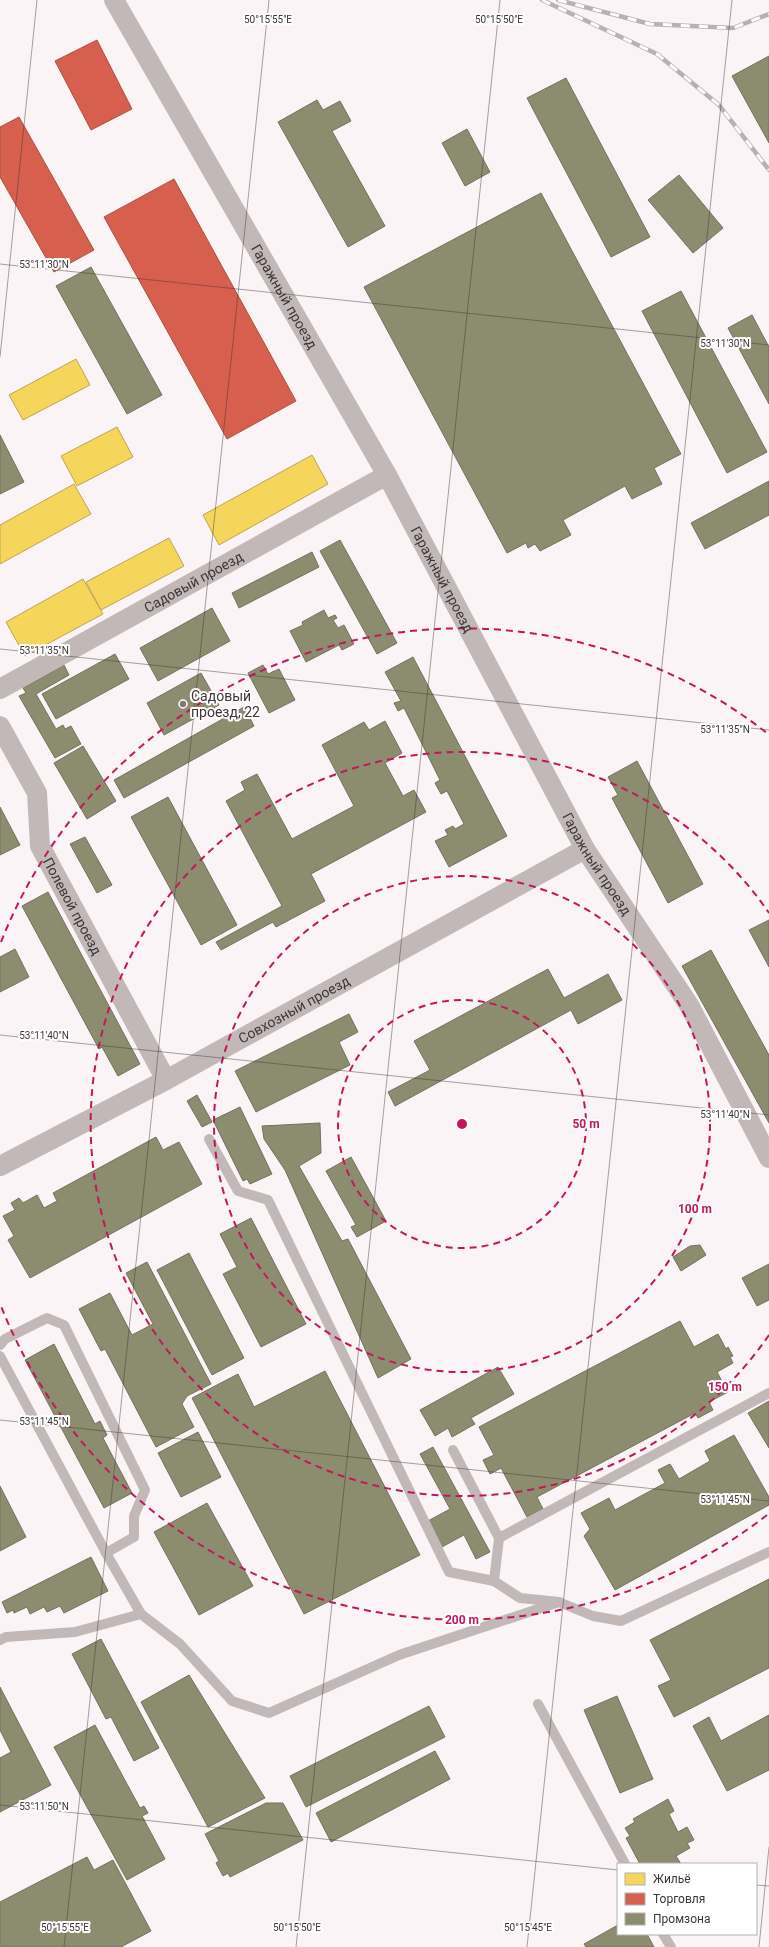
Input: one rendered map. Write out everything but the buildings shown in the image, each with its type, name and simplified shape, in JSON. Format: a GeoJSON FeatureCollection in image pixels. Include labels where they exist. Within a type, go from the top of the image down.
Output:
{"type":"FeatureCollection","features":[{"type":"Feature","properties":{"kind":"street","name":"Гаражный проезд"},"geometry":{"type":"LineString","coordinates":[[114,0],[387,475],[585,849],[689,1005],[769,1158]]}},
{"type":"Feature","properties":{"kind":"street","name":"Садовый проезд"},"geometry":{"type":"LineString","coordinates":[[0,688],[387,475]]}},
{"type":"Feature","properties":{"kind":"street","name":"Полевой проезд"},"geometry":{"type":"LineString","coordinates":[[0,726],[37,793],[40,846],[166,1080]]}},
{"type":"Feature","properties":{"kind":"street","name":"Совхозный проезд"},"geometry":{"type":"LineString","coordinates":[[0,1166],[166,1080],[585,849]]}},
{"type":"Feature","properties":{"kind":"lane"},"geometry":{"type":"LineString","coordinates":[[209,1139],[238,1190],[268,1200],[449,1572],[494,1581],[520,1598],[559,1602],[593,1616],[621,1621],[769,1552]]}},
{"type":"Feature","properties":{"kind":"lane"},"geometry":{"type":"LineString","coordinates":[[0,1345],[5,1339],[47,1318],[64,1325],[145,1490],[134,1516],[134,1537],[106,1552]]}},
{"type":"Feature","properties":{"kind":"lane"},"geometry":{"type":"LineString","coordinates":[[0,1356],[141,1614],[180,1644],[232,1701],[269,1712],[399,1655],[559,1602]]}},
{"type":"Feature","properties":{"kind":"lane"},"geometry":{"type":"LineString","coordinates":[[499,1538],[769,1393]]}},
{"type":"Feature","properties":{"kind":"lane"},"geometry":{"type":"LineString","coordinates":[[453,1450],[499,1538],[494,1581]]}},
{"type":"Feature","properties":{"kind":"lane"},"geometry":{"type":"LineString","coordinates":[[0,1640],[6,1637],[75,1632],[141,1614]]}},
{"type":"Feature","properties":{"kind":"lane"},"geometry":{"type":"LineString","coordinates":[[538,1704],[624,1863]]}},
{"type":"Feature","properties":{"kind":"lane"},"geometry":{"type":"LineString","coordinates":[[664,1935],[670,1947]]}},
{"type":"Feature","properties":{"kind":"railway"},"geometry":{"type":"LineString","coordinates":[[542,0],[657,54],[719,105],[769,170]]}},
{"type":"Feature","properties":{"kind":"railway"},"geometry":{"type":"LineString","coordinates":[[558,0],[650,24],[733,28],[769,14]]}},
{"type":"Feature","properties":{"kind":"place","name":"Садовый проезд, 22"},"geometry":{"type":"Point","coordinates":[183,704]}}]}
